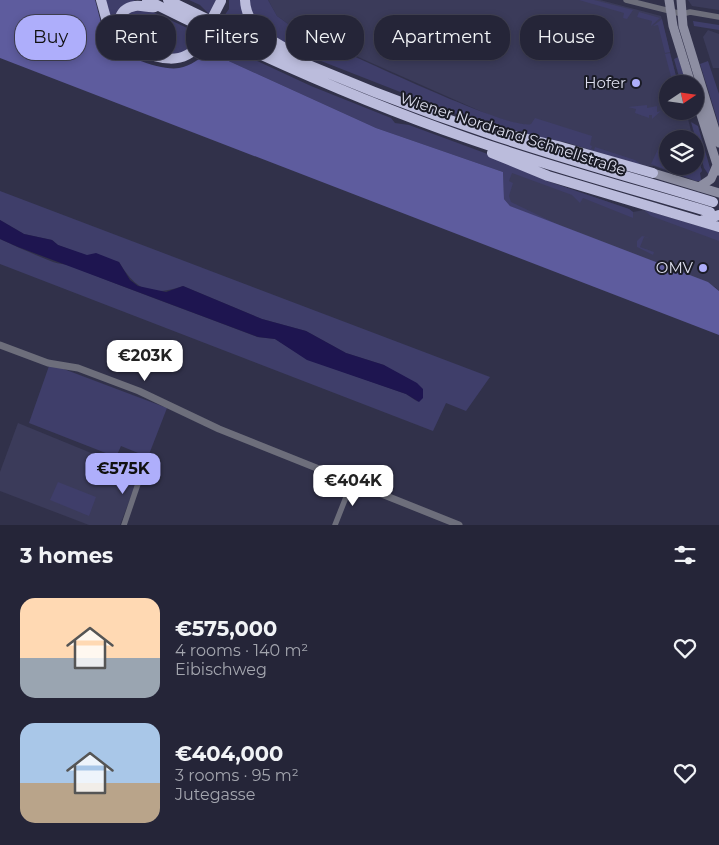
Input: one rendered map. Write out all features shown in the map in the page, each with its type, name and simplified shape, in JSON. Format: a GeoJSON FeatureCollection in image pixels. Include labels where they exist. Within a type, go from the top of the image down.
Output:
{"type":"FeatureCollection","features":[{"type":"Feature","properties":{"kind":"highway"},"geometry":{"type":"LineString","coordinates":[[102,0],[106,15]]}},
{"type":"Feature","properties":{"kind":"highway","name":"Wiener Nordrand Schnellstraße"},"geometry":{"type":"LineString","coordinates":[[147,0],[164,3],[397,101],[497,137],[716,197]]}},
{"type":"Feature","properties":{"kind":"highway"},"geometry":{"type":"LineString","coordinates":[[176,58],[184,57],[195,51],[221,0]]}},
{"type":"Feature","properties":{"kind":"highway"},"geometry":{"type":"LineString","coordinates":[[245,0],[246,12],[257,28],[270,39],[300,56],[304,63]]}},
{"type":"Feature","properties":{"kind":"highway"},"geometry":{"type":"LineString","coordinates":[[121,15],[126,9],[134,6],[164,3]]}},
{"type":"Feature","properties":{"kind":"highway","name":"Wiener Nordrand Schnellstraße"},"geometry":{"type":"LineString","coordinates":[[164,3],[312,78],[469,139],[715,214]]}},
{"type":"Feature","properties":{"kind":"highway"},"geometry":{"type":"LineString","coordinates":[[497,137],[512,136],[558,146],[653,173]]}},
{"type":"Feature","properties":{"kind":"highway"},"geometry":{"type":"LineString","coordinates":[[469,139],[474,146],[548,176],[719,227]]}},
{"type":"Feature","properties":{"kind":"highway"},"geometry":{"type":"LineString","coordinates":[[699,221],[715,214]]}},
{"type":"Feature","properties":{"kind":"main road"},"geometry":{"type":"LineString","coordinates":[[669,0],[688,75]]}},
{"type":"Feature","properties":{"kind":"main road"},"geometry":{"type":"LineString","coordinates":[[681,0],[683,26],[719,143]]}},
{"type":"Feature","properties":{"kind":"main road"},"geometry":{"type":"LineString","coordinates":[[699,187],[711,179],[718,168],[703,120]]}},
{"type":"Feature","properties":{"kind":"main road"},"geometry":{"type":"LineString","coordinates":[[653,173],[699,187],[716,197]]}},
{"type":"Feature","properties":{"kind":"street"},"geometry":{"type":"LineString","coordinates":[[626,0],[671,12],[682,14],[690,12],[719,17]]}},
{"type":"Feature","properties":{"kind":"street"},"geometry":{"type":"LineString","coordinates":[[0,345],[48,363],[78,368],[139,391],[216,428],[459,525]]}},
{"type":"Feature","properties":{"kind":"street"},"geometry":{"type":"LineString","coordinates":[[124,525],[142,472]]}},
{"type":"Feature","properties":{"kind":"street"},"geometry":{"type":"LineString","coordinates":[[335,525],[352,482]]}},
{"type":"Feature","properties":{"kind":"shaded area"},"geometry":{"type":"Polygon","coordinates":[[[0,0],[95,0],[99,15],[96,15],[96,60],[138,60],[162,67],[179,68],[197,60],[227,60],[376,128],[503,172],[504,199],[510,206],[708,282],[719,291],[719,335],[0,58],[0,0]]]}},
{"type":"Feature","properties":{"kind":"shaded area"},"geometry":{"type":"Polygon","coordinates":[[[104,0],[135,0],[123,15],[109,15],[104,0]]]}},
{"type":"Feature","properties":{"kind":"shaded area"},"geometry":{"type":"Polygon","coordinates":[[[189,0],[216,0],[209,14],[200,5],[189,0]]]}},
{"type":"Feature","properties":{"kind":"shaded area"},"geometry":{"type":"Polygon","coordinates":[[[229,0],[242,0],[249,15],[225,15],[229,9],[229,0]]]}},
{"type":"Feature","properties":{"kind":"shaded area"},"geometry":{"type":"Polygon","coordinates":[[[248,0],[268,0],[277,16],[286,22],[286,45],[276,39],[276,15],[254,15],[248,0]]]}},
{"type":"Feature","properties":{"kind":"shaded area"},"geometry":{"type":"Polygon","coordinates":[[[268,0],[600,0],[661,16],[676,75],[659,75],[659,120],[688,120],[691,130],[659,130],[659,168],[643,166],[489,115],[364,60],[364,15],[286,15],[286,22],[277,16],[268,0]]]}},
{"type":"Feature","properties":{"kind":"shaded area"},"geometry":{"type":"Polygon","coordinates":[[[579,0],[594,0],[633,10],[627,19],[623,18],[624,13],[579,0]]]}},
{"type":"Feature","properties":{"kind":"shaded area"},"geometry":{"type":"Polygon","coordinates":[[[688,0],[719,0],[719,10],[692,6],[688,0]]]}},
{"type":"Feature","properties":{"kind":"shaded area"},"geometry":{"type":"Polygon","coordinates":[[[129,11],[151,11],[160,15],[126,15],[129,11]]]}},
{"type":"Feature","properties":{"kind":"shaded area"},"geometry":{"type":"Polygon","coordinates":[[[639,12],[660,18],[651,26],[652,21],[637,17],[639,12]]]}},
{"type":"Feature","properties":{"kind":"shaded area"},"geometry":{"type":"Polygon","coordinates":[[[662,19],[670,52],[665,53],[658,25],[653,26],[662,19]]]}},
{"type":"Feature","properties":{"kind":"shaded area"},"geometry":{"type":"Polygon","coordinates":[[[693,21],[719,25],[719,30],[694,26],[693,21]]]}},
{"type":"Feature","properties":{"kind":"shaded area"},"geometry":{"type":"Polygon","coordinates":[[[176,23],[186,27],[186,50],[176,54],[176,23]]]}},
{"type":"Feature","properties":{"kind":"shaded area"},"geometry":{"type":"Polygon","coordinates":[[[708,30],[719,34],[719,68],[713,68],[703,37],[708,30]]]}},
{"type":"Feature","properties":{"kind":"shaded area"},"geometry":{"type":"Polygon","coordinates":[[[670,53],[676,75],[671,75],[665,54],[670,53]]]}},
{"type":"Feature","properties":{"kind":"shaded area"},"geometry":{"type":"Polygon","coordinates":[[[678,57],[684,75],[678,75],[674,59],[678,57]]]}},
{"type":"Feature","properties":{"kind":"shaded area"},"geometry":{"type":"Polygon","coordinates":[[[227,60],[255,60],[311,86],[391,118],[395,123],[409,125],[493,156],[544,180],[629,209],[633,212],[633,218],[583,198],[580,203],[572,195],[512,173],[509,181],[513,183],[509,196],[511,202],[563,227],[510,206],[504,199],[503,172],[376,128],[227,60]]]}},
{"type":"Feature","properties":{"kind":"shaded area"},"geometry":{"type":"Polygon","coordinates":[[[318,60],[363,60],[456,101],[516,123],[531,124],[535,118],[592,136],[591,149],[594,150],[595,147],[635,160],[643,166],[565,142],[521,135],[517,131],[477,122],[318,60]]]}},
{"type":"Feature","properties":{"kind":"shaded area"},"geometry":{"type":"Polygon","coordinates":[[[708,61],[719,94],[719,125],[704,75],[700,64],[708,61]]]}},
{"type":"Feature","properties":{"kind":"shaded area"},"geometry":{"type":"Polygon","coordinates":[[[647,105],[647,108],[657,106],[657,112],[659,113],[652,119],[652,115],[649,115],[649,118],[635,113],[636,109],[628,107],[647,105]]]}},
{"type":"Feature","properties":{"kind":"shaded area"},"geometry":{"type":"Polygon","coordinates":[[[691,122],[698,126],[699,130],[693,130],[691,122]]]}},
{"type":"Feature","properties":{"kind":"shaded area"},"geometry":{"type":"Polygon","coordinates":[[[704,147],[710,168],[709,175],[704,168],[704,147]]]}},
{"type":"Feature","properties":{"kind":"shaded area"},"geometry":{"type":"Polygon","coordinates":[[[659,149],[659,167],[651,164],[659,149]]]}},
{"type":"Feature","properties":{"kind":"shaded area"},"geometry":{"type":"Polygon","coordinates":[[[514,165],[544,180],[633,212],[644,210],[719,232],[719,291],[715,287],[510,206],[504,193],[514,165]]]}},
{"type":"Feature","properties":{"kind":"shaded area"},"geometry":{"type":"Polygon","coordinates":[[[679,175],[700,175],[701,181],[679,175]]]}},
{"type":"Feature","properties":{"kind":"shaded area"},"geometry":{"type":"Polygon","coordinates":[[[680,175],[700,175],[701,181],[680,175]]]}},
{"type":"Feature","properties":{"kind":"shaded area"},"geometry":{"type":"Polygon","coordinates":[[[0,191],[490,377],[466,411],[446,403],[433,431],[0,264],[0,239],[53,262],[71,266],[257,337],[275,339],[307,359],[406,394],[418,402],[384,365],[346,353],[306,331],[262,319],[183,286],[161,291],[145,289],[125,272],[119,262],[87,256],[58,245],[52,240],[24,234],[0,220],[0,191]]]}},
{"type":"Feature","properties":{"kind":"shaded area"},"geometry":{"type":"Polygon","coordinates":[[[644,210],[719,232],[719,241],[651,216],[644,210]]]}},
{"type":"Feature","properties":{"kind":"shaded area"},"geometry":{"type":"Polygon","coordinates":[[[0,220],[24,234],[52,240],[58,245],[87,255],[96,253],[119,262],[130,280],[138,286],[166,292],[183,286],[262,319],[306,331],[346,353],[384,365],[417,383],[423,389],[423,398],[419,402],[406,394],[307,360],[275,339],[258,337],[18,247],[0,239],[0,220]]]}},
{"type":"Feature","properties":{"kind":"shaded area"},"geometry":{"type":"Polygon","coordinates":[[[642,236],[650,238],[644,237],[640,247],[654,252],[653,255],[637,247],[637,241],[642,236]]]}},
{"type":"Feature","properties":{"kind":"shaded area"},"geometry":{"type":"Polygon","coordinates":[[[49,366],[61,368],[167,408],[148,457],[121,446],[116,457],[29,423],[49,366]]]}},
{"type":"Feature","properties":{"kind":"shaded area"},"geometry":{"type":"Polygon","coordinates":[[[18,423],[140,473],[120,525],[89,525],[0,491],[0,472],[18,423]]]}},
{"type":"Feature","properties":{"kind":"shaded area"},"geometry":{"type":"Polygon","coordinates":[[[58,482],[96,497],[89,516],[50,500],[58,482]]]}},
{"type":"Feature","properties":{"kind":"place","name":"Hofer"},"geometry":{"type":"Point","coordinates":[636,83]}},
{"type":"Feature","properties":{"kind":"place","name":"OMV"},"geometry":{"type":"Point","coordinates":[703,268]}}]}
